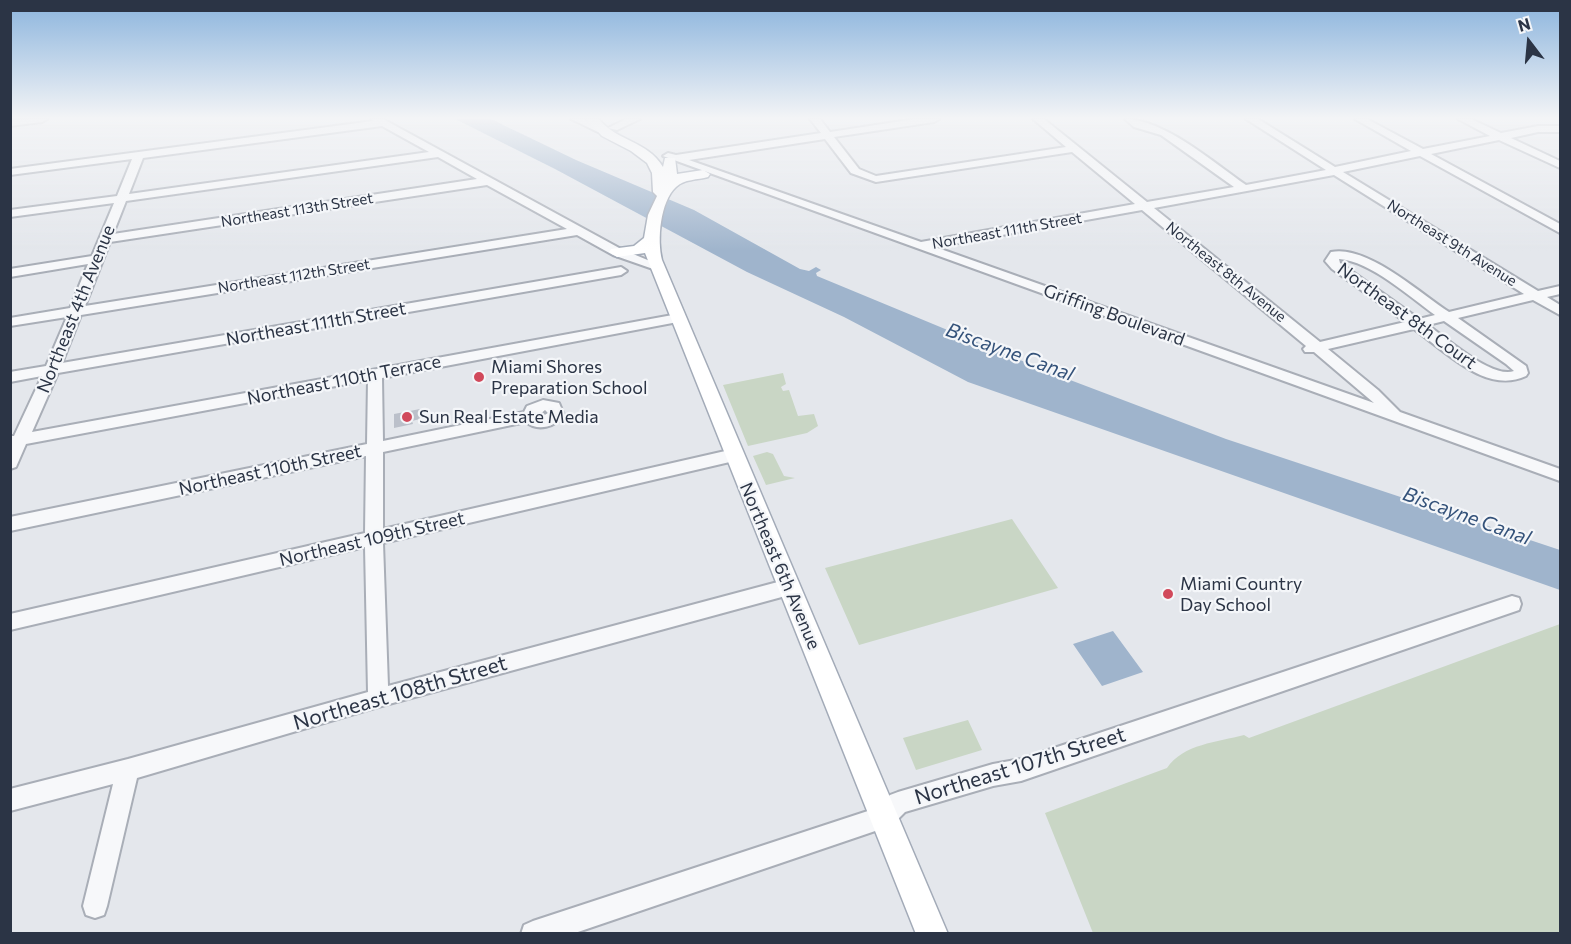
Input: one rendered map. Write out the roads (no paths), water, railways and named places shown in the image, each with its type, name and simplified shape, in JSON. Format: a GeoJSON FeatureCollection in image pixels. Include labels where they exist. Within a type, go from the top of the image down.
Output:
{"type":"FeatureCollection","features":[{"type":"Feature","properties":{"kind":"main road","name":"Northeast 6th Avenue"},"geometry":{"type":"LineString","coordinates":[[666,163],[658,191],[665,190],[652,233],[656,266],[932,933]]}},
{"type":"Feature","properties":{"kind":"main road"},"geometry":{"type":"LineString","coordinates":[[665,190],[698,164]]}},
{"type":"Feature","properties":{"kind":"main road"},"geometry":{"type":"LineString","coordinates":[[617,252],[638,250],[652,233]]}},
{"type":"Feature","properties":{"kind":"street"},"geometry":{"type":"LineString","coordinates":[[10,171],[74,163]]}},
{"type":"Feature","properties":{"kind":"street","name":"Northeast 4th Avenue"},"geometry":{"type":"LineString","coordinates":[[10,463],[15,442],[52,370],[136,163]]}},
{"type":"Feature","properties":{"kind":"street"},"geometry":{"type":"LineString","coordinates":[[10,214],[375,163]]}},
{"type":"Feature","properties":{"kind":"street"},"geometry":{"type":"LineString","coordinates":[[455,163],[617,252],[656,266]]}},
{"type":"Feature","properties":{"kind":"street"},"geometry":{"type":"LineString","coordinates":[[688,163],[702,163]]}},
{"type":"Feature","properties":{"kind":"street","name":"Griffing Boulevard"},"geometry":{"type":"LineString","coordinates":[[688,163],[698,164],[797,205],[1243,366],[1560,475]]}},
{"type":"Feature","properties":{"kind":"street"},"geometry":{"type":"LineString","coordinates":[[849,163],[855,171],[871,178],[888,178],[985,163]]}},
{"type":"Feature","properties":{"kind":"street","name":"Northeast 8th Avenue"},"geometry":{"type":"LineString","coordinates":[[1086,163],[1312,349],[1373,393],[1384,415],[1410,430],[1560,485]]}},
{"type":"Feature","properties":{"kind":"street"},"geometry":{"type":"LineString","coordinates":[[1207,163],[1240,187]]}},
{"type":"Feature","properties":{"kind":"street","name":"Northeast 9th Avenue"},"geometry":{"type":"LineString","coordinates":[[1324,163],[1560,311]]}},
{"type":"Feature","properties":{"kind":"street","name":"Northeast 111th Street"},"geometry":{"type":"LineString","coordinates":[[912,246],[930,245],[1138,205],[1327,174],[1335,170],[1371,163]]}},
{"type":"Feature","properties":{"kind":"street"},"geometry":{"type":"LineString","coordinates":[[1442,163],[1560,229]]}},
{"type":"Feature","properties":{"kind":"street","name":"Northeast 113th Street"},"geometry":{"type":"LineString","coordinates":[[106,239],[489,182]]}},
{"type":"Feature","properties":{"kind":"street","name":"Northeast 112th Street"},"geometry":{"type":"LineString","coordinates":[[10,322],[578,231]]}},
{"type":"Feature","properties":{"kind":"street"},"geometry":{"type":"LineString","coordinates":[[617,252],[626,263],[621,271]]}},
{"type":"Feature","properties":{"kind":"street","name":"Northeast 8th Court"},"geometry":{"type":"LineString","coordinates":[[1343,255],[1363,260],[1446,316],[1511,361],[1521,369],[1521,373],[1507,378],[1490,374],[1336,266],[1331,258],[1343,255]]}},
{"type":"Feature","properties":{"kind":"street"},"geometry":{"type":"LineString","coordinates":[[10,273],[98,259]]}},
{"type":"Feature","properties":{"kind":"street","name":"Northeast 111th Street"},"geometry":{"type":"LineString","coordinates":[[10,377],[656,266]]}},
{"type":"Feature","properties":{"kind":"street"},"geometry":{"type":"LineString","coordinates":[[1312,349],[1560,290]]}},
{"type":"Feature","properties":{"kind":"street","name":"Northeast 110th Terrace"},"geometry":{"type":"LineString","coordinates":[[15,442],[678,318]]}},
{"type":"Feature","properties":{"kind":"street","name":"Northeast 8th Avenue"},"geometry":{"type":"LineString","coordinates":[[1312,349],[1349,394]]}},
{"type":"Feature","properties":{"kind":"street","name":"Griffing Boulevard"},"geometry":{"type":"LineString","coordinates":[[1243,366],[1349,394],[1384,415]]}},
{"type":"Feature","properties":{"kind":"street"},"geometry":{"type":"LineString","coordinates":[[375,374],[374,539],[378,698]]}},
{"type":"Feature","properties":{"kind":"street","name":"Northeast 110th Street"},"geometry":{"type":"LineString","coordinates":[[10,524],[530,416]]}},
{"type":"Feature","properties":{"kind":"street","name":"Northeast 109th Street"},"geometry":{"type":"LineString","coordinates":[[10,622],[734,455]]}},
{"type":"Feature","properties":{"kind":"street","name":"Northeast 108th Street"},"geometry":{"type":"LineString","coordinates":[[10,800],[128,770],[378,698],[789,587]]}},
{"type":"Feature","properties":{"kind":"street","name":"Northeast 107th Street"},"geometry":{"type":"LineString","coordinates":[[533,933],[884,816],[898,802],[1021,770],[1512,604]]}},
{"type":"Feature","properties":{"kind":"street"},"geometry":{"type":"LineString","coordinates":[[95,906],[128,770]]}},
{"type":"Feature","properties":{"kind":"water"},"geometry":{"type":"Polygon","coordinates":[[[543,163],[583,163],[694,210],[800,269],[809,271],[816,267],[821,270],[816,273],[817,276],[1049,372],[1226,439],[1560,550],[1560,590],[968,382],[844,317],[747,272],[543,163]]]}},
{"type":"Feature","properties":{"kind":"water"},"geometry":{"type":"Polygon","coordinates":[[[1113,631],[1143,672],[1102,686],[1073,644],[1113,631]]]}},
{"type":"Feature","properties":{"kind":"place","name":"Miami Shores Preparation School"},"geometry":{"type":"Point","coordinates":[479,377]}},
{"type":"Feature","properties":{"kind":"place","name":"Sun Real Estate Media"},"geometry":{"type":"Point","coordinates":[407,417]}},
{"type":"Feature","properties":{"kind":"place","name":"Miami Country Day School"},"geometry":{"type":"Point","coordinates":[1168,594]}},
{"type":"Feature","properties":{"kind":"water label","name":"Biscayne Canal"},"geometry":{"type":"Point","coordinates":[1010,352]}},
{"type":"Feature","properties":{"kind":"water label","name":"Biscayne Canal"},"geometry":{"type":"Point","coordinates":[1467,516]}}]}
